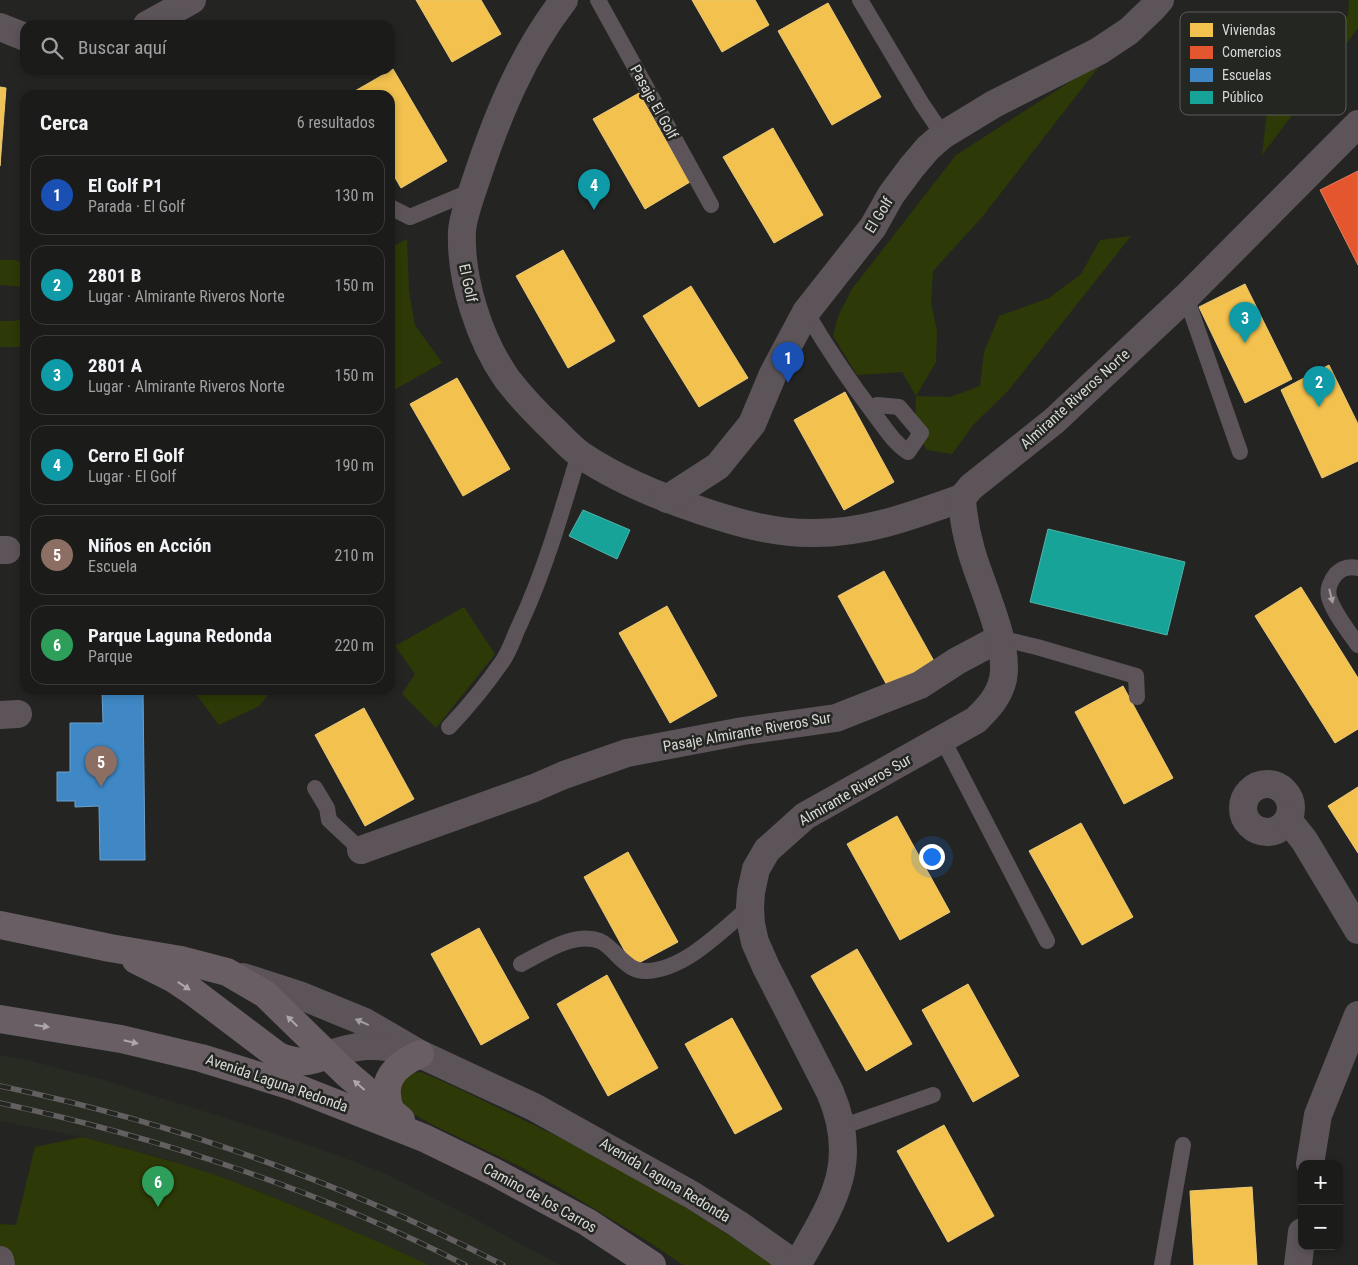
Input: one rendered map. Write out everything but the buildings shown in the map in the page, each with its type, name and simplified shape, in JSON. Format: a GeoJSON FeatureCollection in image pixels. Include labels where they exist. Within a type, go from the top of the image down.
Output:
{"type":"FeatureCollection","features":[{"type":"Feature","properties":{"kind":"main road","name":"Avenida Laguna Redonda"},"geometry":{"type":"LineString","coordinates":[[0,925],[110,948],[181,960],[227,972],[264,994],[346,1073],[424,1138]]}},
{"type":"Feature","properties":{"kind":"main road"},"geometry":{"type":"LineString","coordinates":[[0,942],[49,936]]}},
{"type":"Feature","properties":{"kind":"main road"},"geometry":{"type":"LineString","coordinates":[[110,948],[174,979],[220,1010],[278,1056],[294,1061],[311,1062],[327,1055]]}},
{"type":"Feature","properties":{"kind":"main road","name":"Avenida Laguna Redonda"},"geometry":{"type":"LineString","coordinates":[[0,1020],[120,1039],[201,1058],[292,1086],[424,1138]]}},
{"type":"Feature","properties":{"kind":"main road"},"geometry":{"type":"LineString","coordinates":[[391,1112],[386,1095],[389,1078],[398,1066],[420,1054]]}},
{"type":"Feature","properties":{"kind":"main road","name":"Camino de los Carros"},"geometry":{"type":"LineString","coordinates":[[424,1138],[539,1195],[587,1222],[652,1265]]}},
{"type":"Feature","properties":{"kind":"street"},"geometry":{"type":"LineString","coordinates":[[156,20],[192,0]]}},
{"type":"Feature","properties":{"kind":"street","name":"El Golf"},"geometry":{"type":"LineString","coordinates":[[564,0],[546,23],[524,61],[504,103],[472,190],[462,228],[462,253],[472,304],[485,339],[506,377],[523,399],[578,454],[618,478],[668,499],[742,524],[813,534],[849,531],[880,526],[962,498]]}},
{"type":"Feature","properties":{"kind":"street","name":"El Golf"},"geometry":{"type":"LineString","coordinates":[[668,499],[718,466],[752,424],[773,374],[806,312],[873,227],[891,195],[910,168],[928,148],[943,135],[994,104],[1099,51],[1129,31],[1160,0]]}},
{"type":"Feature","properties":{"kind":"street"},"geometry":{"type":"LineString","coordinates":[[0,27],[20,35]]}},
{"type":"Feature","properties":{"kind":"street","name":"Almirante Riveros Norte"},"geometry":{"type":"LineString","coordinates":[[962,498],[971,487],[1054,420],[1186,297],[1358,124]]}},
{"type":"Feature","properties":{"kind":"street","name":"Almirante Riveros Sur"},"geometry":{"type":"LineString","coordinates":[[796,1265],[831,1206],[841,1174],[844,1150],[837,1108],[759,950],[751,924],[751,892],[756,869],[767,850],[804,816],[976,720],[989,707],[998,693],[1005,663],[1000,638],[971,550],[964,523],[962,498]]}},
{"type":"Feature","properties":{"kind":"street","name":"Pasaje Almirante Riveros Sur"},"geometry":{"type":"LineString","coordinates":[[361,850],[626,753],[743,731],[836,718],[920,685],[1000,638]]}},
{"type":"Feature","properties":{"kind":"street"},"geometry":{"type":"LineString","coordinates":[[1288,820],[1304,840],[1358,930]]}},
{"type":"Feature","properties":{"kind":"street","name":"Avenida Laguna Redonda"},"geometry":{"type":"LineString","coordinates":[[227,972],[263,982],[365,1022],[420,1054],[534,1107],[606,1145],[692,1195],[738,1224],[796,1265]]}},
{"type":"Feature","properties":{"kind":"street"},"geometry":{"type":"LineString","coordinates":[[1311,1160],[1318,1115],[1353,1039],[1358,1015]]}},
{"type":"Feature","properties":{"kind":"street","name":"Avenida Laguna Redonda"},"geometry":{"type":"LineString","coordinates":[[327,1055],[346,1048],[371,1045],[420,1054]]}},
{"type":"Feature","properties":{"kind":"street"},"geometry":{"type":"LineString","coordinates":[[1298,1265],[1300,1250]]}},
{"type":"Feature","properties":{"kind":"street"},"geometry":{"type":"LineString","coordinates":[[0,1260],[1,1265]]}},
{"type":"Feature","properties":{"kind":"lane","name":"Pasaje El Golf"},"geometry":{"type":"LineString","coordinates":[[598,0],[711,205]]}},
{"type":"Feature","properties":{"kind":"lane"},"geometry":{"type":"LineString","coordinates":[[860,0],[922,104],[943,135]]}},
{"type":"Feature","properties":{"kind":"lane"},"geometry":{"type":"LineString","coordinates":[[395,210],[410,217],[472,190]]}},
{"type":"Feature","properties":{"kind":"lane"},"geometry":{"type":"LineString","coordinates":[[1186,297],[1240,452]]}},
{"type":"Feature","properties":{"kind":"lane"},"geometry":{"type":"LineString","coordinates":[[806,312],[834,358],[870,408]]}},
{"type":"Feature","properties":{"kind":"lane"},"geometry":{"type":"LineString","coordinates":[[449,727],[470,705],[508,652],[532,599],[564,505],[578,454]]}},
{"type":"Feature","properties":{"kind":"lane"},"geometry":{"type":"LineString","coordinates":[[1358,568],[1347,567],[1338,572],[1329,587],[1329,596],[1358,645]]}},
{"type":"Feature","properties":{"kind":"lane"},"geometry":{"type":"LineString","coordinates":[[1000,638],[1136,676],[1138,697]]}},
{"type":"Feature","properties":{"kind":"lane"},"geometry":{"type":"LineString","coordinates":[[943,740],[1047,941]]}},
{"type":"Feature","properties":{"kind":"lane"},"geometry":{"type":"LineString","coordinates":[[315,788],[328,808],[329,820],[361,850]]}},
{"type":"Feature","properties":{"kind":"lane"},"geometry":{"type":"LineString","coordinates":[[521,964],[554,947],[580,938],[601,941],[632,969],[646,971],[664,967],[692,955],[750,907]]}},
{"type":"Feature","properties":{"kind":"lane"},"geometry":{"type":"LineString","coordinates":[[841,1127],[933,1095]]}},
{"type":"Feature","properties":{"kind":"lane"},"geometry":{"type":"LineString","coordinates":[[1162,1265],[1183,1145]]}},
{"type":"Feature","properties":{"kind":"shaded area"},"geometry":{"type":"Polygon","coordinates":[[[0,1055],[104,1080],[301,1142],[382,1172],[560,1265],[429,1265],[251,1188],[162,1158],[82,1137],[0,1121],[0,1055]]]}},
{"type":"Feature","properties":{"kind":"green space"},"geometry":{"type":"Polygon","coordinates":[[[1349,0],[1358,0],[1358,28],[1346,44],[1346,17],[1348,15],[1349,0]]]}},
{"type":"Feature","properties":{"kind":"green space"},"geometry":{"type":"Polygon","coordinates":[[[1104,60],[983,216],[933,271],[931,303],[937,331],[936,362],[916,396],[902,372],[857,375],[833,336],[838,316],[852,289],[956,155],[1104,60]]]}},
{"type":"Feature","properties":{"kind":"green space"},"geometry":{"type":"Polygon","coordinates":[[[1267,115],[1292,115],[1262,155],[1267,115]]]}},
{"type":"Feature","properties":{"kind":"green space"},"geometry":{"type":"Polygon","coordinates":[[[1131,236],[1008,391],[974,424],[952,454],[927,450],[915,431],[916,396],[950,397],[980,386],[984,352],[999,316],[1049,298],[1081,274],[1100,240],[1131,236]]]}},
{"type":"Feature","properties":{"kind":"green space"},"geometry":{"type":"Polygon","coordinates":[[[407,239],[409,292],[415,325],[442,363],[395,389],[395,245],[407,239]]]}},
{"type":"Feature","properties":{"kind":"green space"},"geometry":{"type":"Polygon","coordinates":[[[0,260],[20,262],[20,287],[0,285],[0,260]]]}},
{"type":"Feature","properties":{"kind":"green space"},"geometry":{"type":"Polygon","coordinates":[[[20,320],[20,347],[0,347],[0,321],[20,320]]]}},
{"type":"Feature","properties":{"kind":"green space"},"geometry":{"type":"Polygon","coordinates":[[[464,607],[495,654],[436,728],[402,694],[415,674],[395,646],[464,607]]]}},
{"type":"Feature","properties":{"kind":"green space"},"geometry":{"type":"Polygon","coordinates":[[[197,695],[268,695],[259,706],[219,725],[197,695]]]}},
{"type":"Feature","properties":{"kind":"green space"},"geometry":{"type":"Polygon","coordinates":[[[421,1072],[596,1156],[686,1208],[772,1265],[683,1265],[649,1242],[558,1187],[433,1125],[401,1107],[398,1080],[410,1073],[421,1072]]]}},
{"type":"Feature","properties":{"kind":"green space"},"geometry":{"type":"Polygon","coordinates":[[[82,1137],[167,1160],[230,1180],[363,1235],[429,1265],[5,1265],[0,1248],[0,1224],[16,1225],[35,1147],[82,1137]]]}},
{"type":"Feature","properties":{"kind":"railway"},"geometry":{"type":"LineString","coordinates":[[0,1086],[130,1118],[194,1137],[257,1159],[320,1182],[382,1208],[443,1235],[503,1265]]}},
{"type":"Feature","properties":{"kind":"railway"},"geometry":{"type":"LineString","coordinates":[[0,1103],[119,1132],[238,1169],[354,1213],[465,1265]]}},
{"type":"Feature","properties":{"kind":"place","name":"Cerro El Golf"},"geometry":{"type":"Point","coordinates":[594,210]}},
{"type":"Feature","properties":{"kind":"place","name":"2801 A"},"geometry":{"type":"Point","coordinates":[1245,343]}},
{"type":"Feature","properties":{"kind":"place","name":"El Golf P1"},"geometry":{"type":"Point","coordinates":[788,383]}},
{"type":"Feature","properties":{"kind":"place","name":"2801 B"},"geometry":{"type":"Point","coordinates":[1319,407]}},
{"type":"Feature","properties":{"kind":"place","name":"Niños en Acción"},"geometry":{"type":"Point","coordinates":[101,787]}},
{"type":"Feature","properties":{"kind":"place","name":"Parque Laguna Redonda"},"geometry":{"type":"Point","coordinates":[158,1207]}}]}
